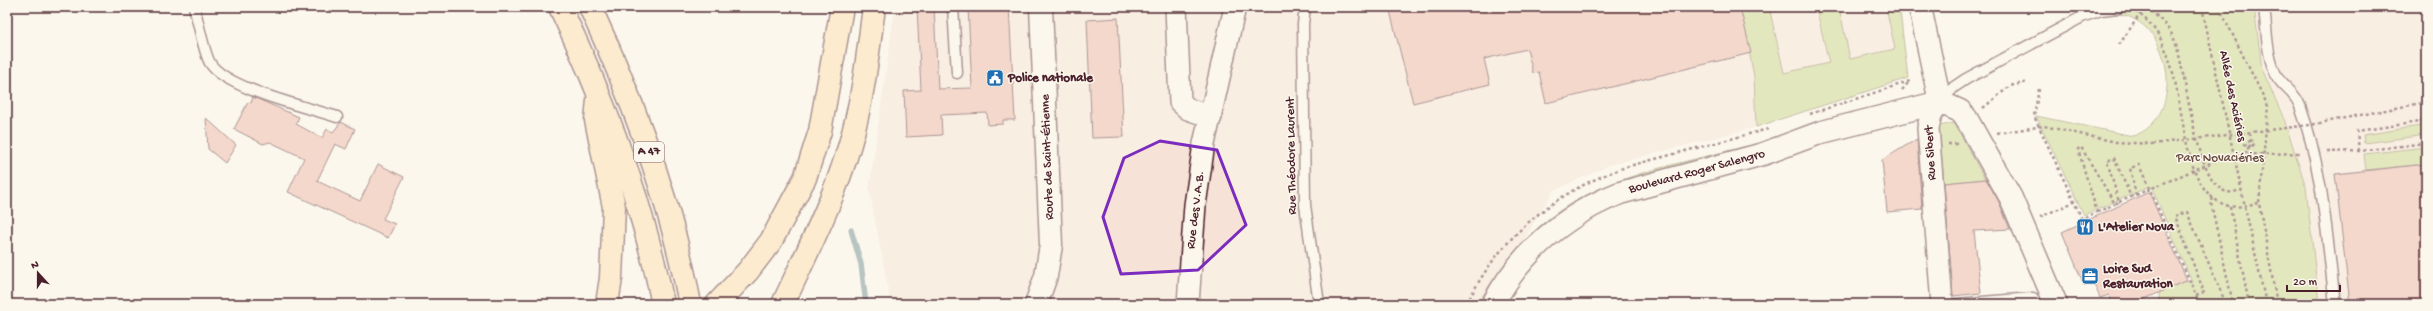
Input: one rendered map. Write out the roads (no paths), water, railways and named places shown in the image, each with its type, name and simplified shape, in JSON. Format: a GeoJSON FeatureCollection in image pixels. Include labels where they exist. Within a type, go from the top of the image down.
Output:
{"type":"FeatureCollection","features":[{"type":"Feature","properties":{"kind":"highway","name":"A 47"},"geometry":{"type":"LineString","coordinates":[[560,7],[599,91],[632,182],[663,304]]}},
{"type":"Feature","properties":{"kind":"highway","name":"A 47"},"geometry":{"type":"LineString","coordinates":[[590,7],[621,74],[658,175],[684,270],[690,304]]}},
{"type":"Feature","properties":{"kind":"highway"},"geometry":{"type":"LineString","coordinates":[[718,302],[748,271],[771,241],[806,178],[820,131],[842,7]]}},
{"type":"Feature","properties":{"kind":"highway"},"geometry":{"type":"LineString","coordinates":[[783,304],[826,210],[850,144],[865,77],[874,7]]}},
{"type":"Feature","properties":{"kind":"highway"},"geometry":{"type":"LineString","coordinates":[[599,91],[596,120],[614,207],[611,278],[607,304]]}},
{"type":"Feature","properties":{"kind":"street","name":"Route de Saint-Étienne"},"geometry":{"type":"LineString","coordinates":[[1036,304],[1046,276],[1051,246],[1042,7]]}},
{"type":"Feature","properties":{"kind":"street"},"geometry":{"type":"LineString","coordinates":[[1176,7],[1180,102],[1188,109],[1211,117]]}},
{"type":"Feature","properties":{"kind":"street","name":"Rue des V.A.B."},"geometry":{"type":"LineString","coordinates":[[1188,304],[1195,205],[1211,117],[1235,7]]}},
{"type":"Feature","properties":{"kind":"street"},"geometry":{"type":"LineString","coordinates":[[1920,7],[1940,102],[1960,111],[1966,118],[2011,198],[2056,304]]}},
{"type":"Feature","properties":{"kind":"street","name":"Boulevard Roger Salengro"},"geometry":{"type":"LineString","coordinates":[[1493,304],[1515,269],[1550,232],[1600,201],[1620,193],[1763,154],[1822,132],[1940,102]]}},
{"type":"Feature","properties":{"kind":"street","name":"Rue Sibert"},"geometry":{"type":"LineString","coordinates":[[1940,102],[1931,115],[1928,128],[1942,304]]}},
{"type":"Feature","properties":{"kind":"lane"},"geometry":{"type":"LineString","coordinates":[[194,7],[210,63],[224,77],[256,91],[337,116]]}},
{"type":"Feature","properties":{"kind":"lane"},"geometry":{"type":"LineString","coordinates":[[953,7],[957,73]]}},
{"type":"Feature","properties":{"kind":"lane","name":"Rue Théodore Laurent"},"geometry":{"type":"LineString","coordinates":[[1305,7],[1303,24],[1305,205],[1319,304]]}},
{"type":"Feature","properties":{"kind":"lane"},"geometry":{"type":"LineString","coordinates":[[2264,7],[2271,58],[2278,79],[2293,92],[2300,106],[2319,180],[2335,304]]}},
{"type":"Feature","properties":{"kind":"lane"},"geometry":{"type":"LineString","coordinates":[[1940,102],[1954,87],[1966,79],[2082,17],[2101,10],[2118,8]]}},
{"type":"Feature","properties":{"kind":"lane"},"geometry":{"type":"LineString","coordinates":[[1956,304],[2033,298]]}},
{"type":"Feature","properties":{"kind":"waterway"},"geometry":{"type":"LineString","coordinates":[[851,230],[861,264],[866,304]]}},
{"type":"Feature","properties":{"kind":"place","name":"Police nationale"},"geometry":{"type":"Point","coordinates":[995,78]}},
{"type":"Feature","properties":{"kind":"place","name":"L'Atelier Nova"},"geometry":{"type":"Point","coordinates":[2085,227]}},
{"type":"Feature","properties":{"kind":"place","name":"Loire Sud Restauration"},"geometry":{"type":"Point","coordinates":[2090,276]}},
{"type":"Feature","properties":{"kind":"park label","name":"Parc Novaciéries"},"geometry":{"type":"Point","coordinates":[2220,158]}}]}
